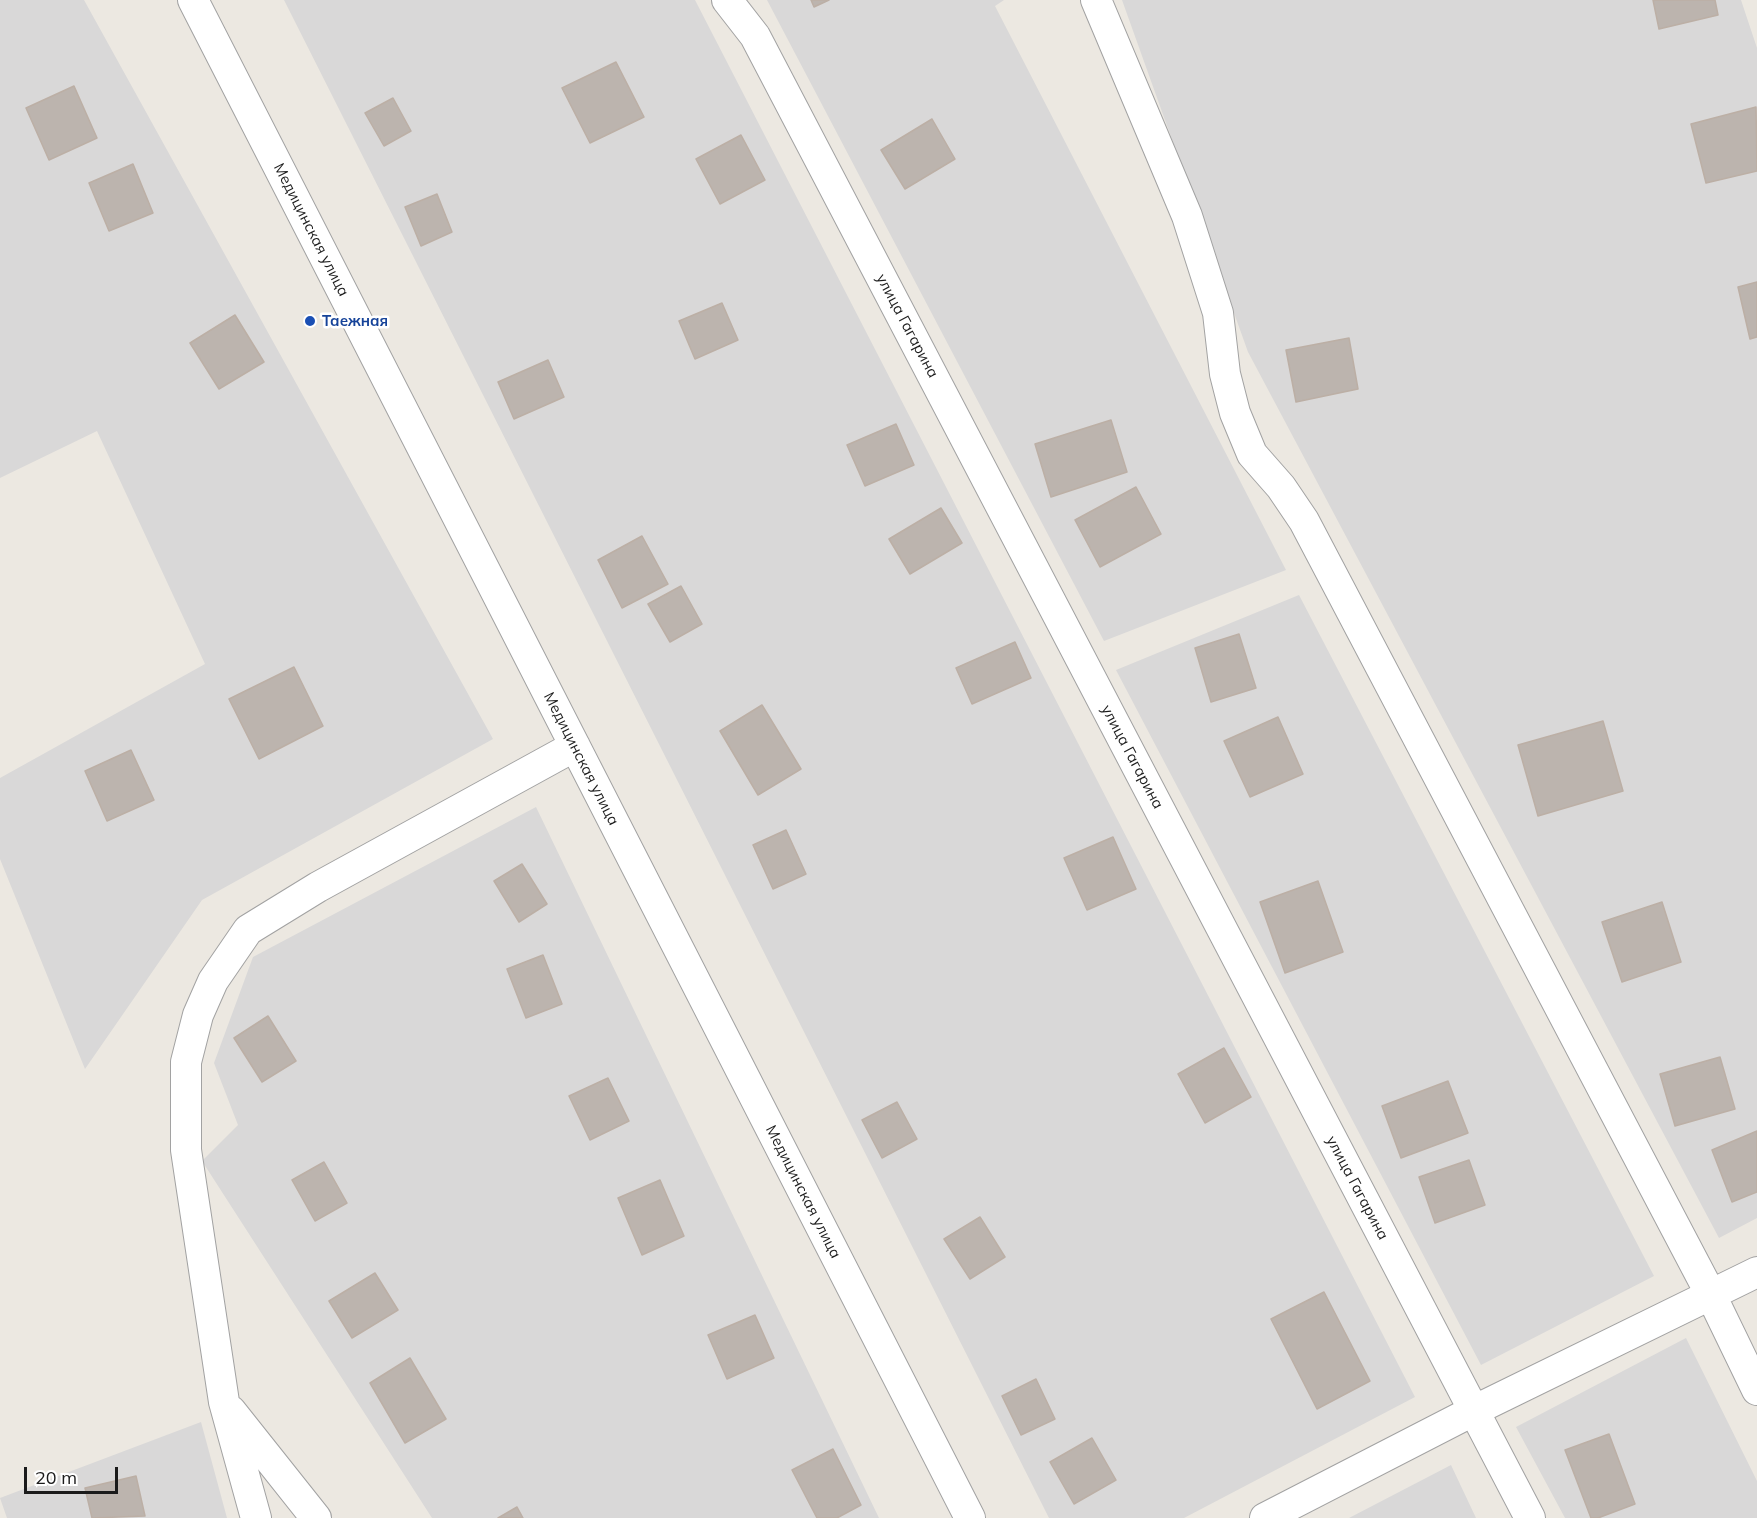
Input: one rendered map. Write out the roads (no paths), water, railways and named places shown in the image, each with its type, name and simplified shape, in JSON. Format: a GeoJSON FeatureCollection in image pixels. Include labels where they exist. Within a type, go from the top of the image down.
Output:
{"type":"FeatureCollection","features":[{"type":"Feature","properties":{"kind":"street","name":"Медицинская улица"},"geometry":{"type":"LineString","coordinates":[[193,0],[970,1518]]}},
{"type":"Feature","properties":{"kind":"street","name":"улица Гагарина"},"geometry":{"type":"LineString","coordinates":[[727,0],[755,36],[1530,1518]]}},
{"type":"Feature","properties":{"kind":"street"},"geometry":{"type":"LineString","coordinates":[[1096,0],[1187,216],[1218,313],[1224,374],[1235,413],[1252,454],[1281,487],[1304,521],[1711,1295],[1757,1390]]}},
{"type":"Feature","properties":{"kind":"street"},"geometry":{"type":"LineString","coordinates":[[256,1518],[224,1401],[186,1150],[186,1062],[198,1015],[213,981],[248,930],[318,887],[575,746]]}},
{"type":"Feature","properties":{"kind":"street"},"geometry":{"type":"LineString","coordinates":[[1265,1518],[1757,1272]]}},
{"type":"Feature","properties":{"kind":"street"},"geometry":{"type":"LineString","coordinates":[[224,1401],[316,1518]]}},
{"type":"Feature","properties":{"kind":"place","name":"Таежная"},"geometry":{"type":"Point","coordinates":[310,321]}}]}
